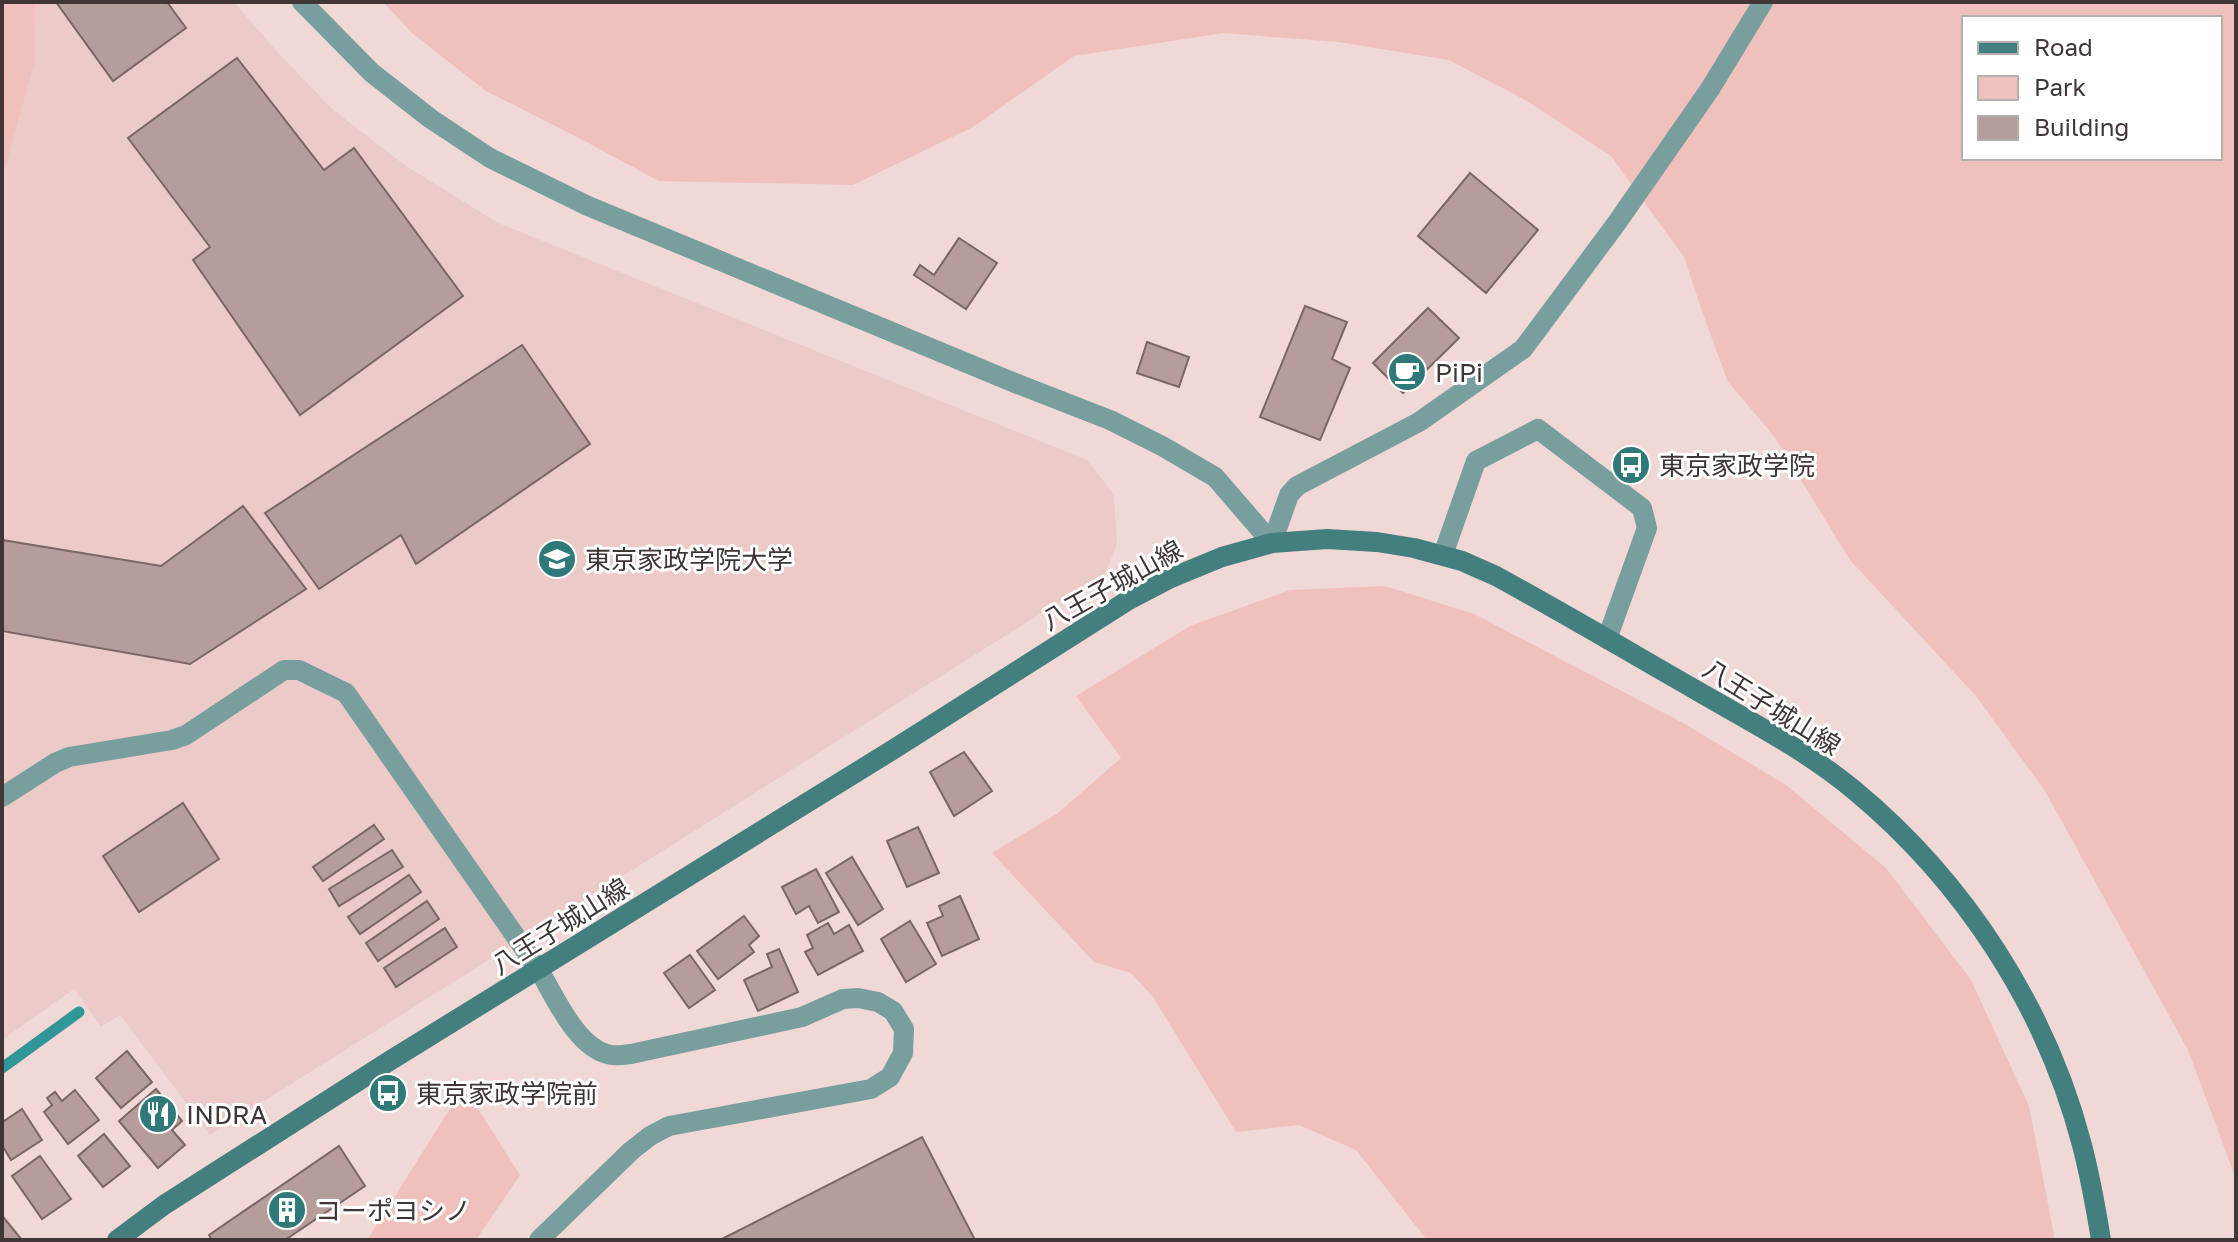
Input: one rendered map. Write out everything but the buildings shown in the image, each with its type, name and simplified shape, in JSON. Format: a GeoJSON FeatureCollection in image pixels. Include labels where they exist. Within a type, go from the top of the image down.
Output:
{"type":"FeatureCollection","features":[{"type":"Feature","properties":{"kind":"main road","name":"八王子城山線"},"geometry":{"type":"LineString","coordinates":[[117,1240],[164,1205],[378,1068],[1127,601],[1222,557],[1272,543],[1327,539],[1414,548],[1443,555],[1496,576],[1797,749],[1854,790],[1906,838],[1945,881],[1982,927],[2021,992],[2054,1062],[2082,1145],[2101,1240]]}},
{"type":"Feature","properties":{"kind":"street"},"geometry":{"type":"LineString","coordinates":[[302,2],[372,73],[431,119],[500,163],[588,206],[1110,420],[1215,477],[1272,543],[1289,495],[1297,486],[1419,422],[1523,349],[1702,101],[1763,2]]}},
{"type":"Feature","properties":{"kind":"street"},"geometry":{"type":"LineString","coordinates":[[1443,555],[1476,461],[1538,429],[1642,508],[1647,528],[1607,639]]}},
{"type":"Feature","properties":{"kind":"street"},"geometry":{"type":"LineString","coordinates":[[2,797],[69,757],[186,735],[284,670],[299,670],[346,693],[539,970],[578,1034],[597,1050],[613,1056],[631,1054],[802,1017],[843,999],[878,1002],[893,1011],[904,1029],[903,1053],[890,1077],[871,1089],[669,1126],[631,1151],[539,1240]]}},
{"type":"Feature","properties":{"kind":"shaded area","name":"東京家政学院大学"},"geometry":{"type":"Polygon","coordinates":[[[2,2],[234,2],[331,108],[403,164],[498,223],[1087,460],[1114,495],[1117,544],[1105,573],[210,1135],[120,1015],[101,1027],[74,989],[2,1040],[2,2]]]}},
{"type":"Feature","properties":{"kind":"green space"},"geometry":{"type":"Polygon","coordinates":[[[2,2],[35,2],[34,63],[2,179],[2,2]]]}},
{"type":"Feature","properties":{"kind":"green space"},"geometry":{"type":"Polygon","coordinates":[[[383,2],[2236,2],[2236,1179],[2188,1050],[2045,791],[1976,696],[1850,560],[1774,436],[1728,382],[1684,257],[1611,156],[1527,101],[1449,60],[1338,42],[1224,33],[1074,56],[973,127],[853,185],[659,181],[486,91],[412,33],[383,2]]]}},
{"type":"Feature","properties":{"kind":"green space"},"geometry":{"type":"Polygon","coordinates":[[[1385,586],[1474,614],[1685,724],[1786,785],[1886,868],[1971,980],[2029,1106],[2055,1240],[1427,1240],[1356,1150],[1299,1125],[1236,1132],[1153,997],[1131,973],[1094,962],[992,853],[1058,813],[1121,758],[1076,696],[1190,626],[1290,590],[1385,586]]]}},
{"type":"Feature","properties":{"kind":"green space"},"geometry":{"type":"Polygon","coordinates":[[[464,1087],[520,1175],[476,1240],[367,1240],[464,1087]]]}},
{"type":"Feature","properties":{"kind":"waterway"},"geometry":{"type":"LineString","coordinates":[[2,1068],[79,1012]]}},
{"type":"Feature","properties":{"kind":"place","name":"PiPi"},"geometry":{"type":"Point","coordinates":[1407,372]}},
{"type":"Feature","properties":{"kind":"place","name":"東京家政学院"},"geometry":{"type":"Point","coordinates":[1631,465]}},
{"type":"Feature","properties":{"kind":"place","name":"東京家政学院大学"},"geometry":{"type":"Point","coordinates":[557,559]}},
{"type":"Feature","properties":{"kind":"place","name":"東京家政学院前"},"geometry":{"type":"Point","coordinates":[388,1093]}},
{"type":"Feature","properties":{"kind":"place","name":"INDRA"},"geometry":{"type":"Point","coordinates":[158,1114]}},
{"type":"Feature","properties":{"kind":"place","name":"コーポヨシノ"},"geometry":{"type":"Point","coordinates":[287,1210]}}]}
